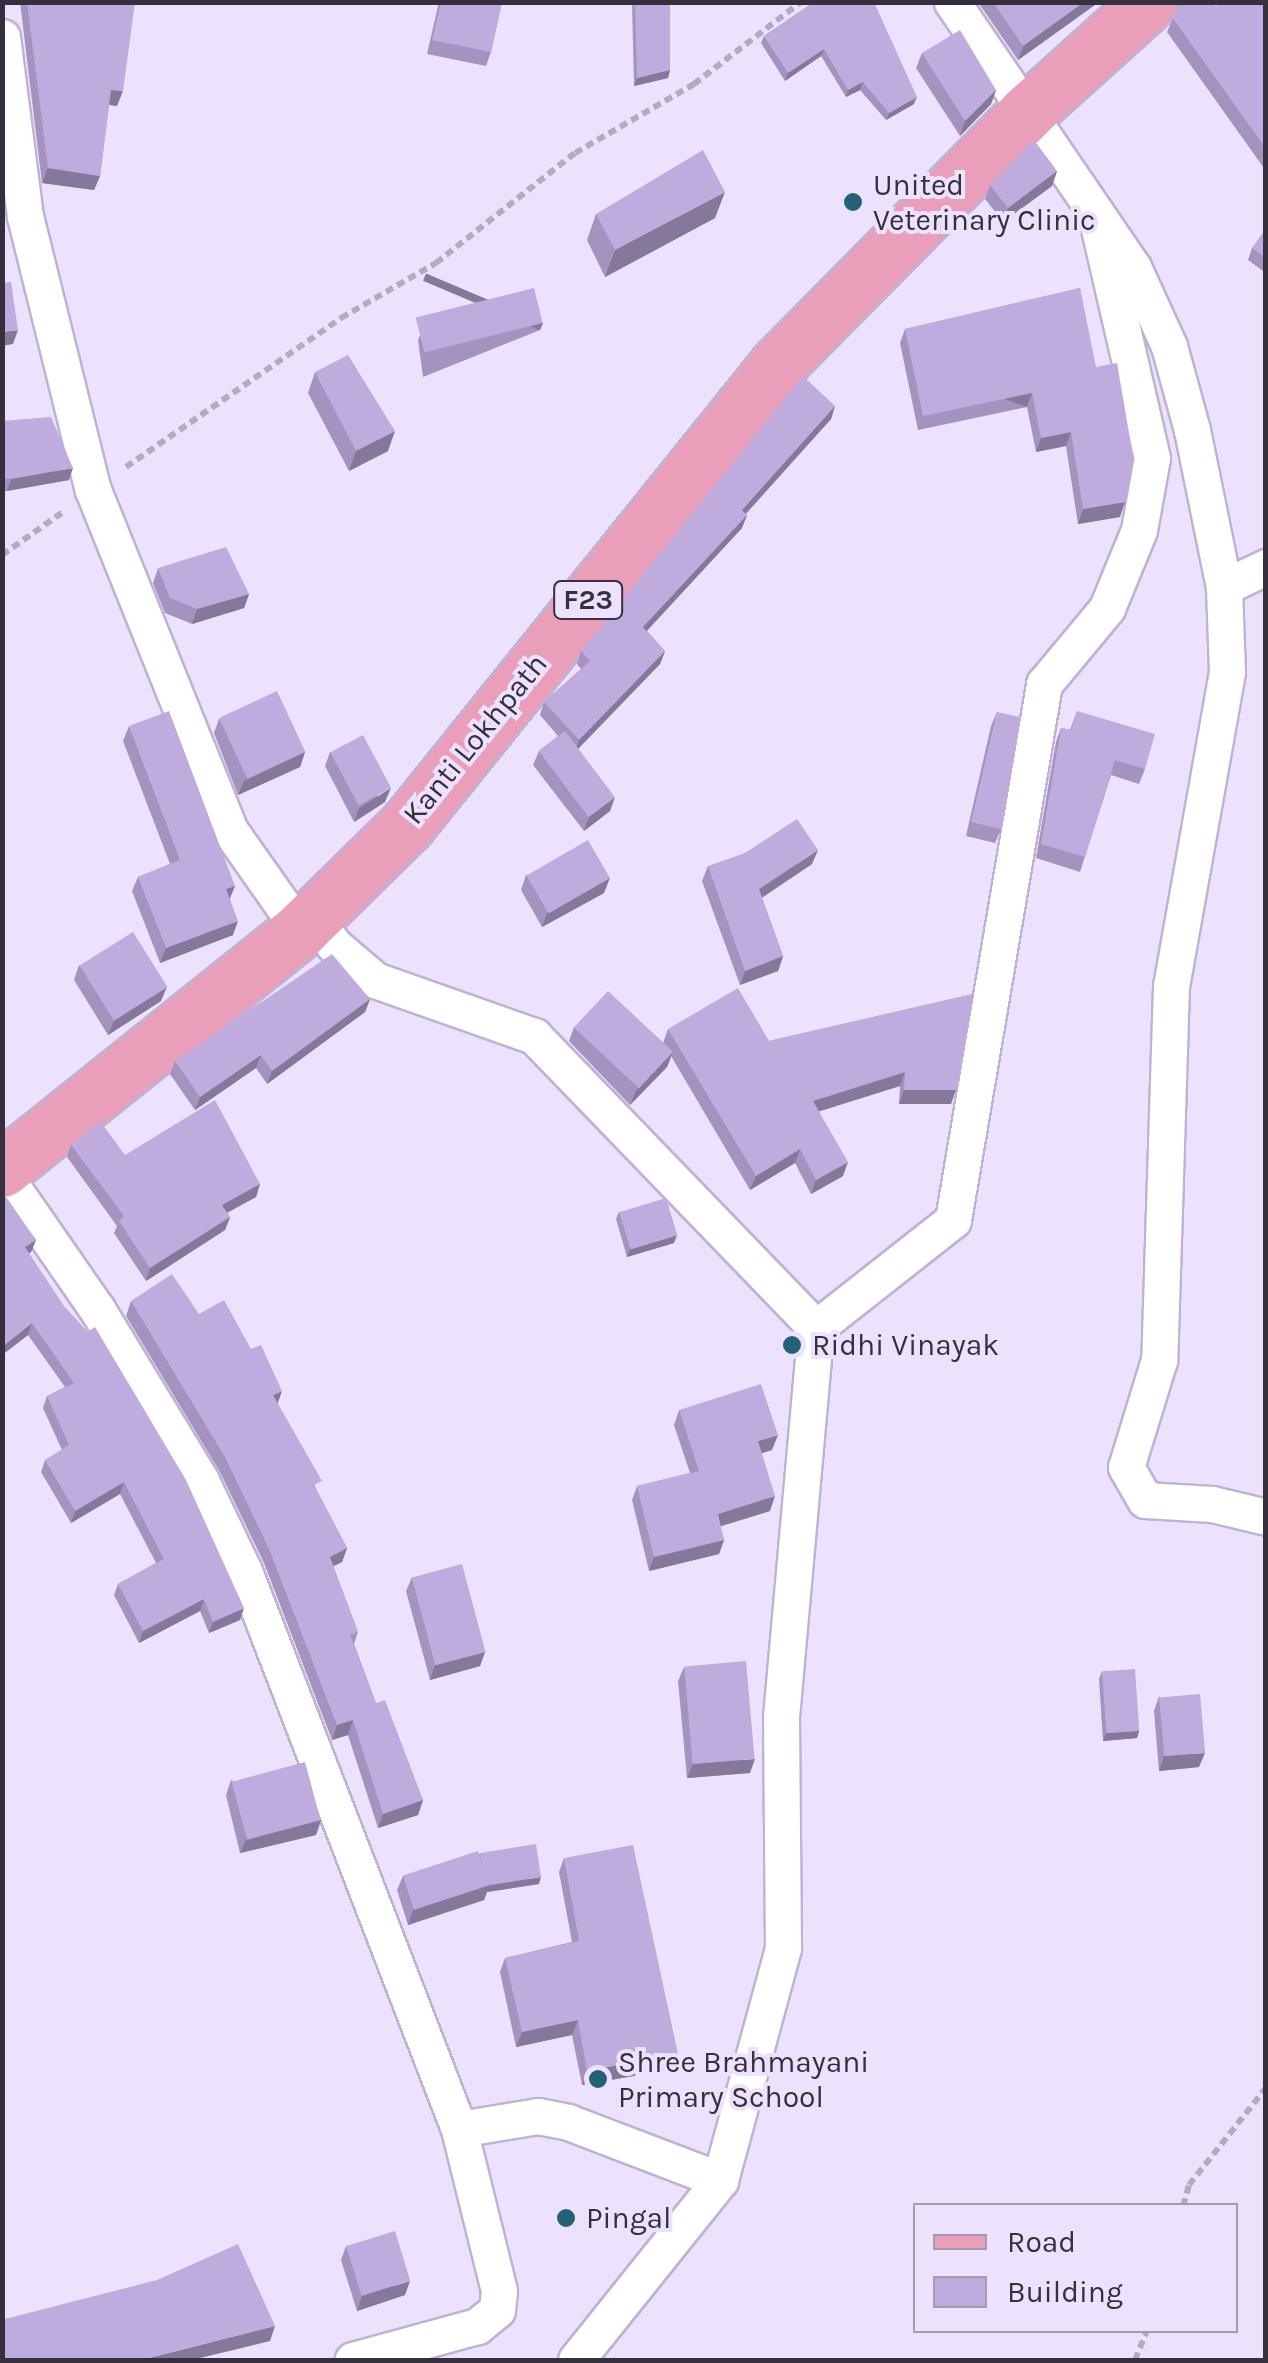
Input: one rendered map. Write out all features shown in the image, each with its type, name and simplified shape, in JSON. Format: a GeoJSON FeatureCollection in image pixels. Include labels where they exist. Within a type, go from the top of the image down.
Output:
{"type":"FeatureCollection","features":[{"type":"Feature","properties":{"kind":"main road","name":"Kanti Lokhpath"},"geometry":{"type":"LineString","coordinates":[[2,1170],[309,918],[407,825],[778,364],[1026,113],[1149,2]]}},
{"type":"Feature","properties":{"kind":"street"},"geometry":{"type":"LineString","coordinates":[[952,2],[1133,266],[1169,346],[1224,587],[1227,672],[1171,986],[1159,1360],[1126,1467],[1145,1500],[1212,1504],[1266,1517]]}},
{"type":"Feature","properties":{"kind":"street"},"geometry":{"type":"LineString","coordinates":[[2,37],[25,216],[93,490],[229,829],[309,918],[317,920],[334,945],[375,980],[534,1036],[816,1328]]}},
{"type":"Feature","properties":{"kind":"street"},"geometry":{"type":"LineString","coordinates":[[576,2360],[720,2180],[783,1948],[780,1717],[816,1328],[953,1220],[1044,684],[1106,608],[1139,530],[1152,458],[1095,212]]}},
{"type":"Feature","properties":{"kind":"street"},"geometry":{"type":"LineString","coordinates":[[1224,587],[1266,566]]}},
{"type":"Feature","properties":{"kind":"street"},"geometry":{"type":"LineString","coordinates":[[2,1170],[107,1325],[201,1480],[237,1556],[458,2128],[495,2273],[497,2310],[477,2326],[353,2360]]}},
{"type":"Feature","properties":{"kind":"street"},"geometry":{"type":"LineString","coordinates":[[458,2128],[538,2116],[568,2122],[720,2180]]}},
{"type":"Feature","properties":{"kind":"path"},"geometry":{"type":"LineString","coordinates":[[2,554],[341,318],[436,262],[575,153],[694,84],[801,2]]}},
{"type":"Feature","properties":{"kind":"path"},"geometry":{"type":"LineString","coordinates":[[1184,2203],[1188,2185],[1266,2088]]}},
{"type":"Feature","properties":{"kind":"path"},"geometry":{"type":"LineString","coordinates":[[1135,2360],[1146,2333]]}},
{"type":"Feature","properties":{"kind":"building"},"geometry":{"type":"Polygon","coordinates":[[[27,2],[135,2],[123,91],[111,90],[100,176],[48,168],[27,2]]]}},
{"type":"Feature","properties":{"kind":"building"},"geometry":{"type":"Polygon","coordinates":[[[441,2],[502,2],[491,52],[432,40],[441,2]]]}},
{"type":"Feature","properties":{"kind":"building"},"geometry":{"type":"Polygon","coordinates":[[[635,2],[670,2],[670,70],[637,78],[635,2]]]}},
{"type":"Feature","properties":{"kind":"building"},"geometry":{"type":"Polygon","coordinates":[[[814,2],[874,2],[917,97],[889,113],[863,82],[848,90],[824,49],[788,73],[764,36],[814,2]]]}},
{"type":"Feature","properties":{"kind":"building"},"geometry":{"type":"Polygon","coordinates":[[[993,2],[1084,2],[1023,46],[993,2]]]}},
{"type":"Feature","properties":{"kind":"building"},"geometry":{"type":"Polygon","coordinates":[[[1181,2],[1212,2],[1216,7],[1219,2],[1266,2],[1266,149],[1172,17],[1181,2]]]}},
{"type":"Feature","properties":{"kind":"building"},"geometry":{"type":"Polygon","coordinates":[[[960,30],[996,90],[965,121],[922,53],[960,30]]]}},
{"type":"Feature","properties":{"kind":"building"},"geometry":{"type":"Polygon","coordinates":[[[1034,140],[1057,171],[1008,208],[990,185],[1034,140]]]}},
{"type":"Feature","properties":{"kind":"building"},"geometry":{"type":"Polygon","coordinates":[[[703,150],[725,192],[615,250],[596,214],[703,150]]]}},
{"type":"Feature","properties":{"kind":"building"},"geometry":{"type":"Polygon","coordinates":[[[1266,229],[1266,258],[1252,248],[1266,229]]]}},
{"type":"Feature","properties":{"kind":"building"},"geometry":{"type":"Polygon","coordinates":[[[11,282],[18,330],[2,332],[2,283],[11,282]]]}},
{"type":"Feature","properties":{"kind":"building"},"geometry":{"type":"Polygon","coordinates":[[[534,288],[543,323],[424,352],[416,318],[534,288]]]}},
{"type":"Feature","properties":{"kind":"building"},"geometry":{"type":"Polygon","coordinates":[[[1080,288],[1096,367],[1117,363],[1133,456],[1125,502],[1083,509],[1071,432],[1041,438],[1032,393],[923,416],[905,329],[1080,288]]]}},
{"type":"Feature","properties":{"kind":"building"},"geometry":{"type":"Polygon","coordinates":[[[348,355],[395,431],[356,451],[315,372],[348,355]]]}},
{"type":"Feature","properties":{"kind":"building"},"geometry":{"type":"Polygon","coordinates":[[[803,376],[835,406],[742,510],[747,515],[643,627],[665,651],[579,740],[544,702],[590,661],[581,651],[803,376]]]}},
{"type":"Feature","properties":{"kind":"building"},"geometry":{"type":"Polygon","coordinates":[[[51,417],[73,468],[2,478],[2,421],[51,417]]]}},
{"type":"Feature","properties":{"kind":"building"},"geometry":{"type":"Polygon","coordinates":[[[226,547],[249,594],[197,609],[170,598],[158,568],[226,547]]]}},
{"type":"Feature","properties":{"kind":"building"},"geometry":{"type":"Polygon","coordinates":[[[277,691],[305,752],[247,779],[219,718],[277,691]]]}},
{"type":"Feature","properties":{"kind":"building"},"geometry":{"type":"Polygon","coordinates":[[[169,711],[235,886],[226,889],[238,921],[166,948],[138,877],[180,860],[129,726],[169,711]]]}},
{"type":"Feature","properties":{"kind":"building"},"geometry":{"type":"Polygon","coordinates":[[[1077,711],[1155,734],[1145,769],[1115,760],[1085,857],[1041,844],[1061,728],[1071,730],[1077,711]]]}},
{"type":"Feature","properties":{"kind":"building"},"geometry":{"type":"Polygon","coordinates":[[[997,712],[1020,717],[1001,829],[971,822],[997,712]]]}},
{"type":"Feature","properties":{"kind":"building"},"geometry":{"type":"Polygon","coordinates":[[[565,731],[615,797],[589,817],[539,751],[565,731]]]}},
{"type":"Feature","properties":{"kind":"building"},"geometry":{"type":"Polygon","coordinates":[[[363,735],[391,788],[358,805],[330,752],[363,735]]]}},
{"type":"Feature","properties":{"kind":"building"},"geometry":{"type":"Polygon","coordinates":[[[797,819],[818,850],[759,889],[783,956],[745,971],[708,866],[745,853],[797,819]]]}},
{"type":"Feature","properties":{"kind":"building"},"geometry":{"type":"Polygon","coordinates":[[[588,840],[610,878],[549,914],[527,876],[588,840]]]}},
{"type":"Feature","properties":{"kind":"building"},"geometry":{"type":"Polygon","coordinates":[[[133,932],[167,987],[114,1021],[80,965],[133,932]]]}},
{"type":"Feature","properties":{"kind":"building"},"geometry":{"type":"Polygon","coordinates":[[[332,954],[370,999],[272,1071],[261,1055],[200,1097],[175,1061],[332,954]]]}},
{"type":"Feature","properties":{"kind":"building"},"geometry":{"type":"Polygon","coordinates":[[[738,988],[769,1041],[973,994],[956,1090],[904,1090],[905,1072],[813,1101],[848,1162],[816,1180],[800,1149],[756,1176],[668,1029],[738,988]]]}},
{"type":"Feature","properties":{"kind":"building"},"geometry":{"type":"Polygon","coordinates":[[[608,991],[673,1052],[639,1088],[574,1028],[608,991]]]}},
{"type":"Feature","properties":{"kind":"building"},"geometry":{"type":"Polygon","coordinates":[[[215,1100],[260,1184],[222,1205],[230,1217],[150,1268],[119,1221],[124,1216],[71,1145],[100,1121],[125,1155],[215,1100]]]}},
{"type":"Feature","properties":{"kind":"building"},"geometry":{"type":"Polygon","coordinates":[[[4,1194],[36,1240],[25,1247],[64,1306],[88,1332],[95,1327],[186,1480],[244,1608],[213,1622],[204,1599],[143,1631],[118,1584],[164,1559],[124,1482],[75,1511],[45,1460],[69,1445],[47,1396],[74,1383],[32,1323],[2,1347],[4,1194]]]}},
{"type":"Feature","properties":{"kind":"building"},"geometry":{"type":"Polygon","coordinates":[[[666,1198],[677,1235],[631,1250],[619,1212],[666,1198]]]}},
{"type":"Feature","properties":{"kind":"building"},"geometry":{"type":"Polygon","coordinates":[[[172,1274],[199,1314],[224,1300],[251,1349],[261,1345],[282,1391],[273,1395],[322,1481],[314,1485],[347,1548],[330,1557],[358,1632],[350,1635],[376,1703],[385,1700],[423,1800],[383,1814],[353,1720],[337,1725],[269,1549],[225,1457],[131,1301],[172,1274]]]}},
{"type":"Feature","properties":{"kind":"building"},"geometry":{"type":"Polygon","coordinates":[[[761,1384],[778,1435],[758,1441],[775,1496],[718,1514],[724,1540],[654,1557],[637,1486],[699,1471],[679,1410],[761,1384]]]}},
{"type":"Feature","properties":{"kind":"building"},"geometry":{"type":"Polygon","coordinates":[[[462,1564],[486,1652],[435,1665],[412,1577],[462,1564]]]}},
{"type":"Feature","properties":{"kind":"building"},"geometry":{"type":"Polygon","coordinates":[[[746,1661],[755,1759],[693,1764],[684,1666],[746,1661]]]}},
{"type":"Feature","properties":{"kind":"building"},"geometry":{"type":"Polygon","coordinates":[[[1135,1669],[1139,1731],[1106,1733],[1102,1671],[1135,1669]]]}},
{"type":"Feature","properties":{"kind":"building"},"geometry":{"type":"Polygon","coordinates":[[[1200,1694],[1205,1753],[1164,1756],[1159,1698],[1200,1694]]]}},
{"type":"Feature","properties":{"kind":"building"},"geometry":{"type":"Polygon","coordinates":[[[305,1762],[321,1820],[247,1840],[232,1782],[305,1762]]]}},
{"type":"Feature","properties":{"kind":"building"},"geometry":{"type":"Polygon","coordinates":[[[536,1844],[541,1877],[489,1885],[480,1853],[536,1844]]]}},
{"type":"Feature","properties":{"kind":"building"},"geometry":{"type":"Polygon","coordinates":[[[633,1845],[678,2054],[587,2071],[578,2020],[522,2032],[505,1958],[579,1941],[564,1858],[633,1845]]]}},
{"type":"Feature","properties":{"kind":"building"},"geometry":{"type":"Polygon","coordinates":[[[478,1851],[489,1885],[414,1910],[403,1875],[478,1851]]]}},
{"type":"Feature","properties":{"kind":"building"},"geometry":{"type":"Polygon","coordinates":[[[395,2231],[410,2281],[361,2296],[346,2246],[395,2231]]]}},
{"type":"Feature","properties":{"kind":"building"},"geometry":{"type":"Polygon","coordinates":[[[238,2244],[275,2326],[141,2360],[2,2360],[2,2311],[5,2319],[157,2280],[238,2244]]]}},
{"type":"Feature","properties":{"kind":"place","name":"United Veterinary Clinic"},"geometry":{"type":"Point","coordinates":[853,202]}},
{"type":"Feature","properties":{"kind":"place","name":"Ridhi Vinayak"},"geometry":{"type":"Point","coordinates":[792,1345]}},
{"type":"Feature","properties":{"kind":"place","name":"Shree Brahmayani Primary School"},"geometry":{"type":"Point","coordinates":[598,2079]}},
{"type":"Feature","properties":{"kind":"place","name":"Pingal"},"geometry":{"type":"Point","coordinates":[566,2218]}}]}
